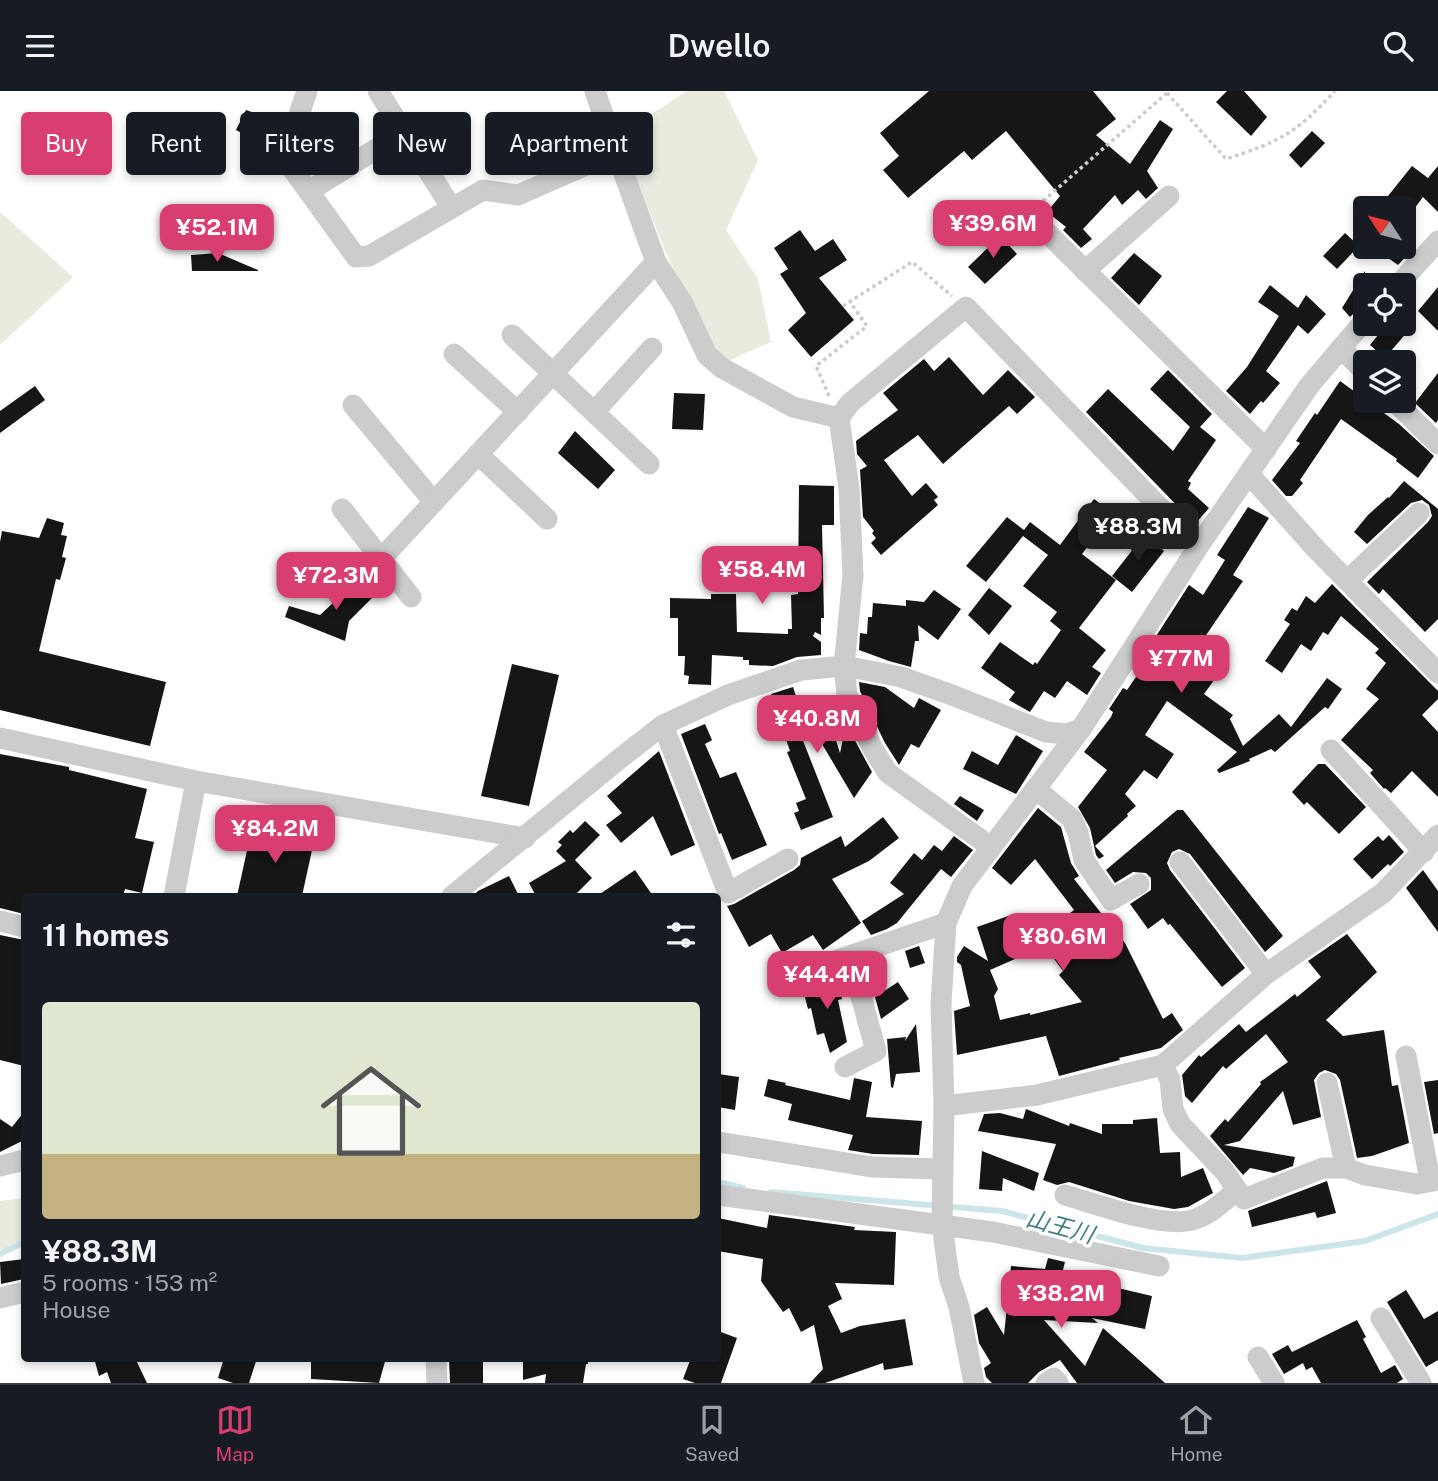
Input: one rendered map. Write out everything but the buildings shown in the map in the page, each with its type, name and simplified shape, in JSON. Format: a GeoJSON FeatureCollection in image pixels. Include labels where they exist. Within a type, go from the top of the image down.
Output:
{"type":"FeatureCollection","features":[{"type":"Feature","properties":{"kind":"street"},"geometry":{"type":"LineString","coordinates":[[307,91],[291,138],[281,153],[356,257],[369,256],[482,190],[517,195],[563,175]]}},
{"type":"Feature","properties":{"kind":"street"},"geometry":{"type":"LineString","coordinates":[[378,91],[392,112]]}},
{"type":"Feature","properties":{"kind":"street"},"geometry":{"type":"LineString","coordinates":[[595,91],[602,112]]}},
{"type":"Feature","properties":{"kind":"street"},"geometry":{"type":"LineString","coordinates":[[309,191],[373,151]]}},
{"type":"Feature","properties":{"kind":"street"},"geometry":{"type":"LineString","coordinates":[[432,175],[451,207]]}},
{"type":"Feature","properties":{"kind":"street"},"geometry":{"type":"LineString","coordinates":[[624,175],[656,262],[682,302],[707,355],[722,368],[793,407],[839,418]]}},
{"type":"Feature","properties":{"kind":"street"},"geometry":{"type":"LineString","coordinates":[[1085,271],[1169,196]]}},
{"type":"Feature","properties":{"kind":"street"},"geometry":{"type":"LineString","coordinates":[[1028,214],[1266,449]]}},
{"type":"Feature","properties":{"kind":"street"},"geometry":{"type":"LineString","coordinates":[[1409,273],[1438,241]]}},
{"type":"Feature","properties":{"kind":"street"},"geometry":{"type":"LineString","coordinates":[[382,559],[656,262]]}},
{"type":"Feature","properties":{"kind":"street"},"geometry":{"type":"LineString","coordinates":[[991,847],[888,773],[873,750],[847,695],[844,666],[853,575],[849,488],[839,418],[850,403],[966,307],[1198,547]]}},
{"type":"Feature","properties":{"kind":"street"},"geometry":{"type":"LineString","coordinates":[[974,1383],[959,1307],[949,1277],[942,1224],[944,1107],[941,1004],[946,923],[962,886],[1081,729],[1198,547],[1309,386],[1353,334]]}},
{"type":"Feature","properties":{"kind":"street"},"geometry":{"type":"LineString","coordinates":[[512,335],[649,464]]}},
{"type":"Feature","properties":{"kind":"street"},"geometry":{"type":"LineString","coordinates":[[595,411],[652,348]]}},
{"type":"Feature","properties":{"kind":"street"},"geometry":{"type":"LineString","coordinates":[[1341,348],[1353,360]]}},
{"type":"Feature","properties":{"kind":"street"},"geometry":{"type":"LineString","coordinates":[[454,354],[517,412]]}},
{"type":"Feature","properties":{"kind":"street"},"geometry":{"type":"LineString","coordinates":[[353,405],[434,502]]}},
{"type":"Feature","properties":{"kind":"street"},"geometry":{"type":"LineString","coordinates":[[1406,413],[1438,444]]}},
{"type":"Feature","properties":{"kind":"street"},"geometry":{"type":"LineString","coordinates":[[478,454],[547,519]]}},
{"type":"Feature","properties":{"kind":"street"},"geometry":{"type":"LineString","coordinates":[[1249,474],[1315,549],[1438,673]]}},
{"type":"Feature","properties":{"kind":"street"},"geometry":{"type":"LineString","coordinates":[[342,509],[411,597]]}},
{"type":"Feature","properties":{"kind":"street"},"geometry":{"type":"LineString","coordinates":[[1348,580],[1419,513]]}},
{"type":"Feature","properties":{"kind":"street"},"geometry":{"type":"LineString","coordinates":[[456,893],[663,725],[727,695],[801,670],[844,666],[901,677],[1046,732],[1067,734],[1081,729]]}},
{"type":"Feature","properties":{"kind":"street"},"geometry":{"type":"LineString","coordinates":[[663,725],[728,893],[788,859]]}},
{"type":"Feature","properties":{"kind":"street"},"geometry":{"type":"LineString","coordinates":[[0,738],[196,781],[525,838]]}},
{"type":"Feature","properties":{"kind":"street"},"geometry":{"type":"LineString","coordinates":[[1331,750],[1424,852]]}},
{"type":"Feature","properties":{"kind":"street"},"geometry":{"type":"LineString","coordinates":[[175,893],[196,781]]}},
{"type":"Feature","properties":{"kind":"street"},"geometry":{"type":"LineString","coordinates":[[1036,789],[1072,819],[1084,860],[1111,900],[1139,884]]}},
{"type":"Feature","properties":{"kind":"street"},"geometry":{"type":"LineString","coordinates":[[944,1107],[1037,1095],[1163,1065],[1266,974],[1383,893],[1438,835]]}},
{"type":"Feature","properties":{"kind":"street"},"geometry":{"type":"LineString","coordinates":[[1180,862],[1266,974]]}},
{"type":"Feature","properties":{"kind":"street"},"geometry":{"type":"LineString","coordinates":[[0,921],[21,926]]}},
{"type":"Feature","properties":{"kind":"street"},"geometry":{"type":"LineString","coordinates":[[779,979],[946,923]]}},
{"type":"Feature","properties":{"kind":"street"},"geometry":{"type":"LineString","coordinates":[[845,1067],[876,1051],[849,956]]}},
{"type":"Feature","properties":{"kind":"street"},"geometry":{"type":"LineString","coordinates":[[1163,1065],[1170,1080],[1172,1109],[1180,1124],[1225,1172],[1244,1199],[1323,1168],[1346,1168],[1365,1175],[1417,1184],[1434,1180],[1406,1056]]}},
{"type":"Feature","properties":{"kind":"street"},"geometry":{"type":"LineString","coordinates":[[1327,1083],[1346,1168]]}},
{"type":"Feature","properties":{"kind":"street"},"geometry":{"type":"LineString","coordinates":[[721,1142],[941,1176]]}},
{"type":"Feature","properties":{"kind":"street"},"geometry":{"type":"LineString","coordinates":[[0,1166],[21,1161]]}},
{"type":"Feature","properties":{"kind":"street"},"geometry":{"type":"LineString","coordinates":[[1065,1195],[1155,1219],[1187,1221],[1210,1212],[1237,1190]]}},
{"type":"Feature","properties":{"kind":"street"},"geometry":{"type":"LineString","coordinates":[[721,1195],[1006,1234],[1159,1266]]}},
{"type":"Feature","properties":{"kind":"street"},"geometry":{"type":"LineString","coordinates":[[0,1298],[21,1293]]}},
{"type":"Feature","properties":{"kind":"street"},"geometry":{"type":"LineString","coordinates":[[1381,1318],[1421,1383]]}},
{"type":"Feature","properties":{"kind":"street"},"geometry":{"type":"LineString","coordinates":[[1258,1357],[1274,1383]]}},
{"type":"Feature","properties":{"kind":"street"},"geometry":{"type":"LineString","coordinates":[[436,1362],[436,1383]]}},
{"type":"Feature","properties":{"kind":"street"},"geometry":{"type":"LineString","coordinates":[[1046,1383],[1054,1378],[1058,1383]]}},
{"type":"Feature","properties":{"kind":"path"},"geometry":{"type":"LineString","coordinates":[[1028,214],[1167,92],[1226,159],[1286,137],[1335,91]]}},
{"type":"Feature","properties":{"kind":"path"},"geometry":{"type":"LineString","coordinates":[[843,306],[912,262],[966,307]]}},
{"type":"Feature","properties":{"kind":"path"},"geometry":{"type":"LineString","coordinates":[[839,418],[816,366],[867,326],[850,302]]}},
{"type":"Feature","properties":{"kind":"shaded area"},"geometry":{"type":"Polygon","coordinates":[[[687,91],[724,91],[758,160],[726,230],[758,279],[771,342],[728,361],[712,349],[666,253],[635,175],[653,175],[653,113],[687,91]]]}},
{"type":"Feature","properties":{"kind":"shaded area"},"geometry":{"type":"Polygon","coordinates":[[[0,212],[73,277],[0,345],[0,212]]]}},
{"type":"Feature","properties":{"kind":"shaded area"},"geometry":{"type":"Polygon","coordinates":[[[21,1198],[21,1245],[0,1250],[0,1201],[21,1198]]]}},
{"type":"Feature","properties":{"kind":"waterway","name":"山王川"},"geometry":{"type":"LineString","coordinates":[[721,1183],[743,1188]]}},
{"type":"Feature","properties":{"kind":"waterway","name":"山王川"},"geometry":{"type":"LineString","coordinates":[[771,1192],[1002,1211],[1143,1248],[1242,1258],[1365,1241],[1438,1214]]}},
{"type":"Feature","properties":{"kind":"waterway","name":"山王川"},"geometry":{"type":"LineString","coordinates":[[0,1254],[21,1244]]}}]}
